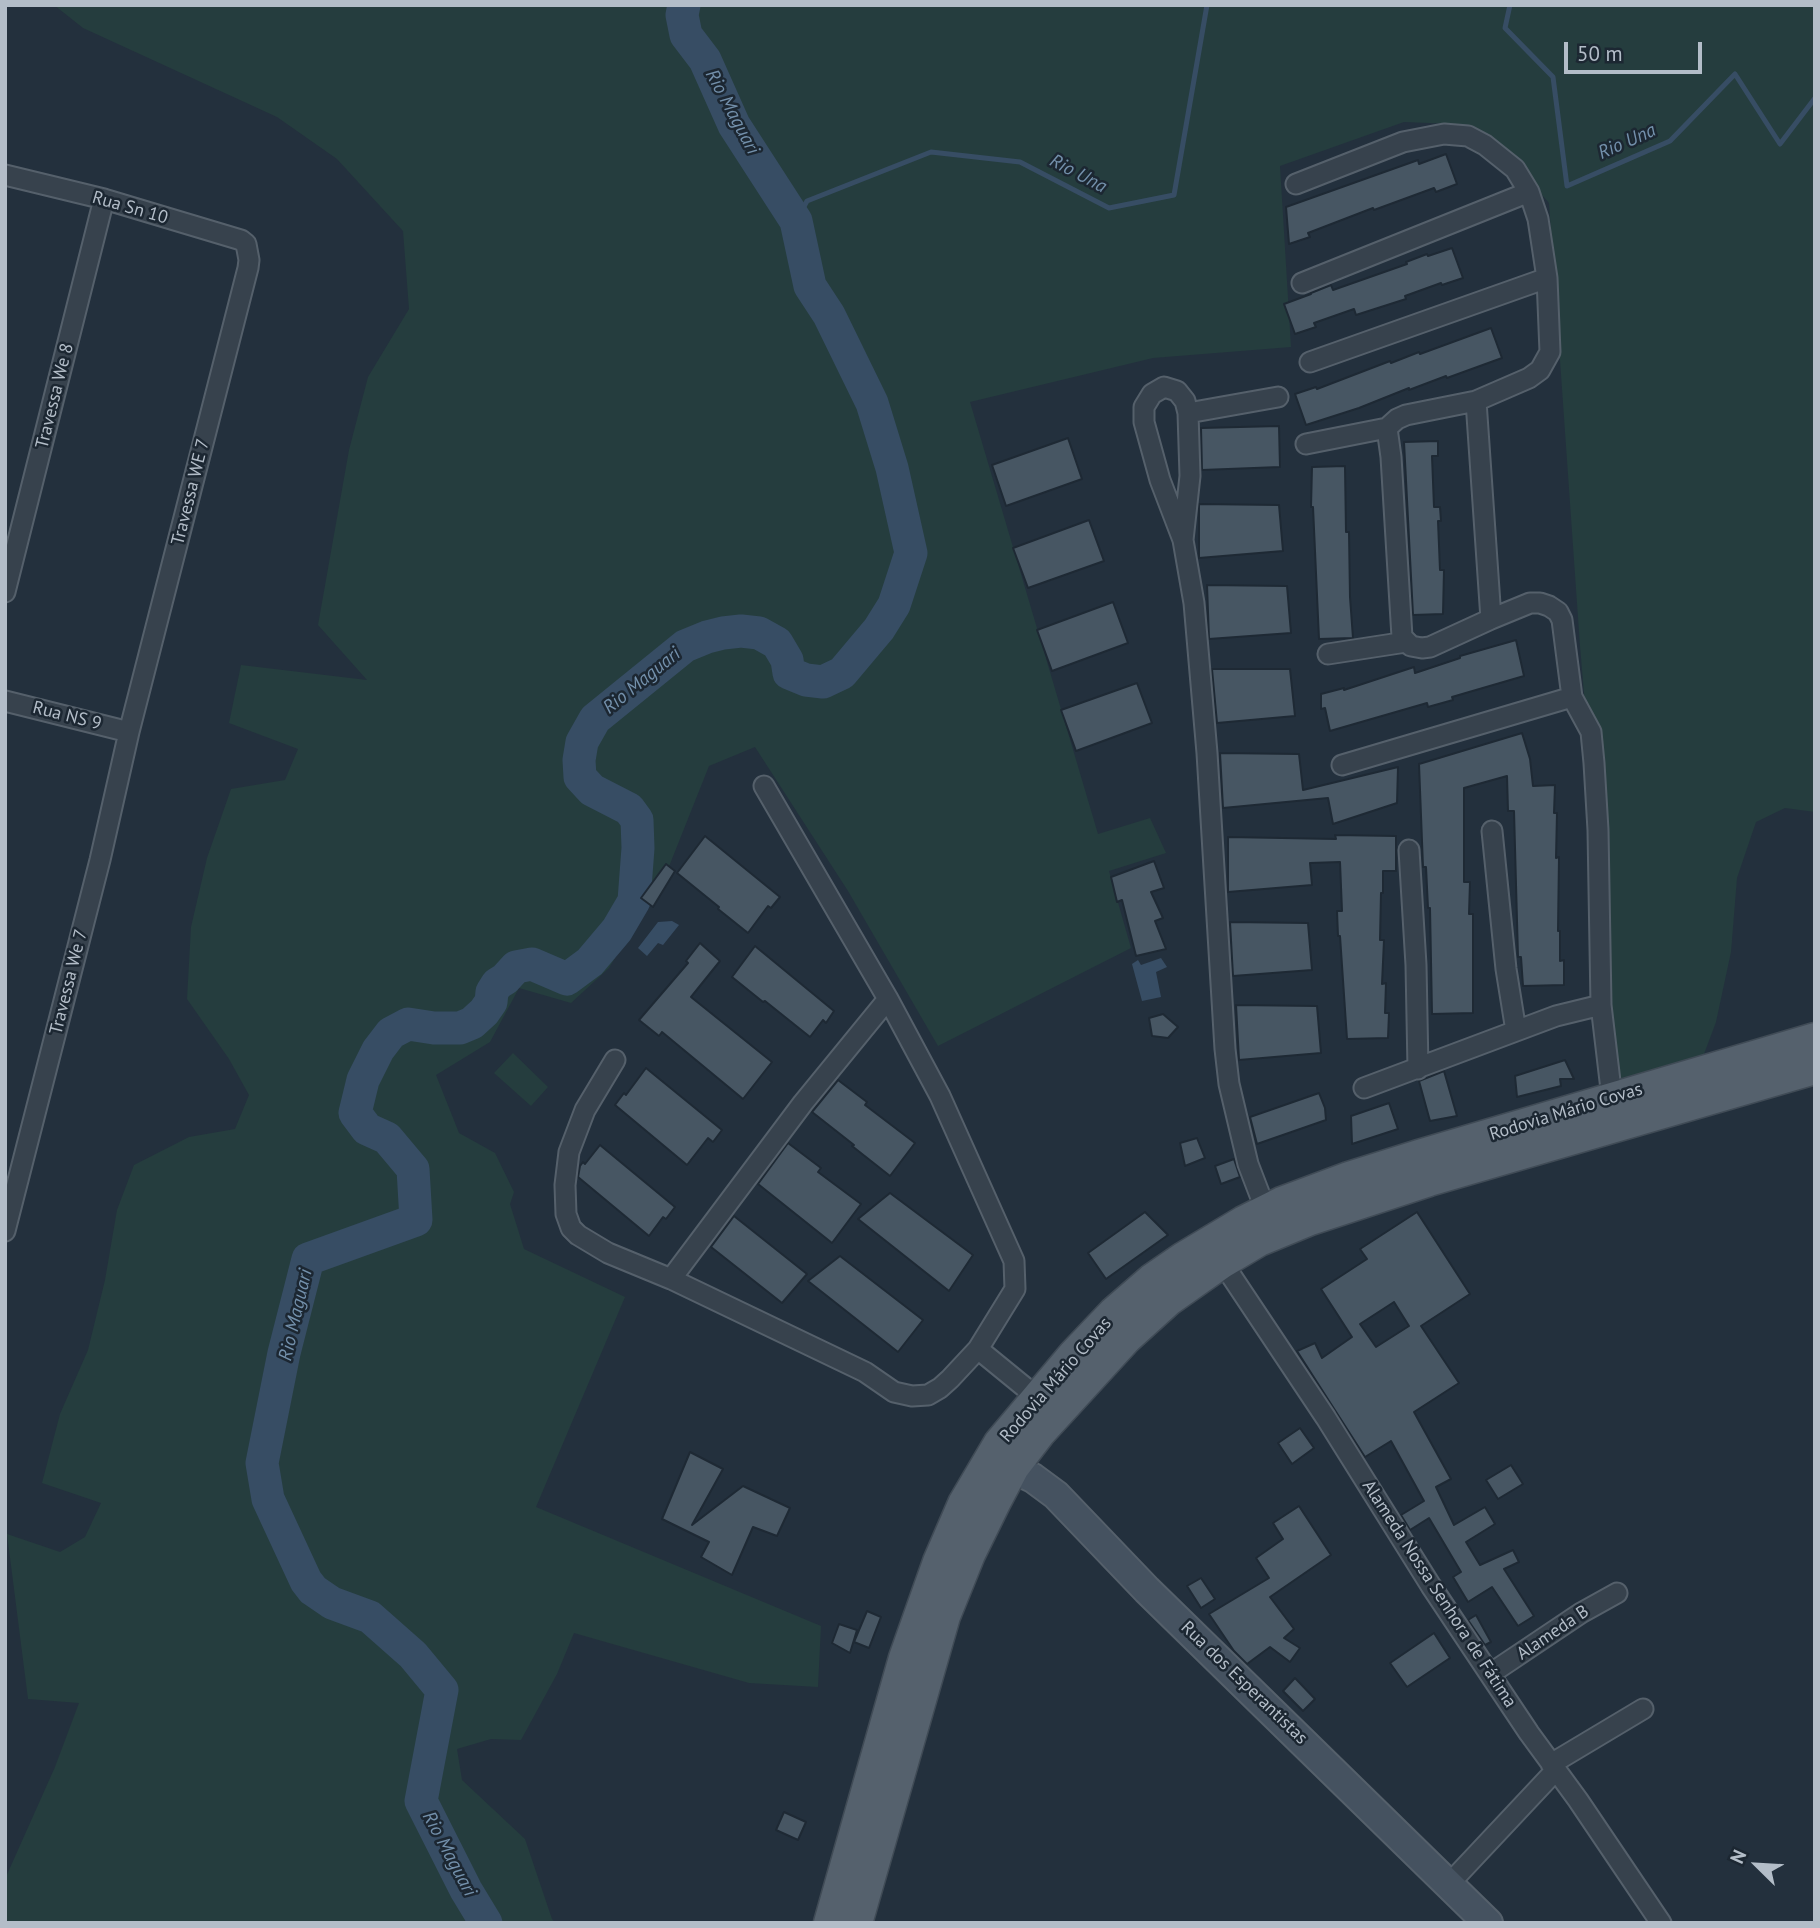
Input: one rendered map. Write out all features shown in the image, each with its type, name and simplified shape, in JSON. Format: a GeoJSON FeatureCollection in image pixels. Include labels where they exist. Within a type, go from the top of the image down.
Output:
{"type":"FeatureCollection","features":[{"type":"Feature","properties":{"kind":"main road","name":"Rodovia Mário Covas"},"geometry":{"type":"LineString","coordinates":[[830,1923],[918,1617],[964,1504],[1002,1462],[1040,1433],[1126,1338],[1168,1300],[1259,1240],[1310,1219],[1705,1085],[1815,1039]]}},
{"type":"Feature","properties":{"kind":"main road","name":"Rodovia Mário Covas"},"geometry":{"type":"LineString","coordinates":[[856,1923],[944,1616],[981,1529],[1002,1462],[1000,1443],[1074,1354],[1106,1321],[1152,1280],[1211,1241],[1266,1211],[1349,1178],[1612,1097],[1815,1068]]}},
{"type":"Feature","properties":{"kind":"main road","name":"Rua dos Esperantistas"},"geometry":{"type":"LineString","coordinates":[[1002,1462],[1042,1484],[1074,1511],[1147,1590],[1488,1923]]}},
{"type":"Feature","properties":{"kind":"street"},"geometry":{"type":"LineString","coordinates":[[1296,184],[1403,142],[1444,134],[1468,136],[1485,145],[1515,170],[1529,192],[1538,219],[1547,278],[1551,340],[1550,352],[1540,370],[1529,378],[1476,401],[1406,415],[1396,419],[1387,428],[1306,444]]}},
{"type":"Feature","properties":{"kind":"street","name":"Rua Sn 10"},"geometry":{"type":"LineString","coordinates":[[5,175],[104,200],[241,240],[248,251]]}},
{"type":"Feature","properties":{"kind":"street"},"geometry":{"type":"LineString","coordinates":[[1302,283],[1529,192]]}},
{"type":"Feature","properties":{"kind":"street","name":"Travessa We 8"},"geometry":{"type":"LineString","coordinates":[[5,592],[104,200]]}},
{"type":"Feature","properties":{"kind":"street","name":"Travessa WE 7"},"geometry":{"type":"LineString","coordinates":[[130,732],[248,268],[248,251]]}},
{"type":"Feature","properties":{"kind":"street"},"geometry":{"type":"LineString","coordinates":[[1310,362],[1547,278]]}},
{"type":"Feature","properties":{"kind":"street"},"geometry":{"type":"LineString","coordinates":[[1183,540],[1191,476],[1188,413],[1185,401],[1177,391],[1164,387],[1152,394],[1144,407],[1144,422],[1160,480],[1183,540],[1194,603],[1201,674],[1221,1006],[1229,1084],[1248,1164],[1266,1211]]}},
{"type":"Feature","properties":{"kind":"street"},"geometry":{"type":"LineString","coordinates":[[1188,413],[1278,397]]}},
{"type":"Feature","properties":{"kind":"street"},"geometry":{"type":"LineString","coordinates":[[1476,401],[1491,618]]}},
{"type":"Feature","properties":{"kind":"street"},"geometry":{"type":"LineString","coordinates":[[1387,428],[1393,482],[1402,637],[1406,642],[1416,648],[1430,647],[1530,603],[1549,606],[1558,612],[1562,620],[1572,697],[1591,732],[1598,830],[1601,1005],[1612,1097]]}},
{"type":"Feature","properties":{"kind":"street"},"geometry":{"type":"LineString","coordinates":[[1328,654],[1406,642]]}},
{"type":"Feature","properties":{"kind":"street"},"geometry":{"type":"LineString","coordinates":[[1342,765],[1572,697]]}},
{"type":"Feature","properties":{"kind":"street","name":"Rua NS 9"},"geometry":{"type":"LineString","coordinates":[[5,701],[130,732]]}},
{"type":"Feature","properties":{"kind":"street","name":"Travessa We 7"},"geometry":{"type":"LineString","coordinates":[[5,1230],[130,732]]}},
{"type":"Feature","properties":{"kind":"street"},"geometry":{"type":"LineString","coordinates":[[615,1060],[585,1110],[569,1152],[565,1185],[566,1214],[571,1228],[578,1236],[608,1253],[671,1279],[865,1372],[894,1392],[912,1396],[928,1395],[940,1388],[978,1349],[1016,1289],[1014,1261],[940,1096],[888,999],[764,786]]}},
{"type":"Feature","properties":{"kind":"street"},"geometry":{"type":"LineString","coordinates":[[1492,831],[1506,970],[1516,1031]]}},
{"type":"Feature","properties":{"kind":"street"},"geometry":{"type":"LineString","coordinates":[[1409,850],[1416,965],[1418,1069]]}},
{"type":"Feature","properties":{"kind":"street"},"geometry":{"type":"LineString","coordinates":[[671,1279],[803,1103],[888,999]]}},
{"type":"Feature","properties":{"kind":"street"},"geometry":{"type":"LineString","coordinates":[[1364,1088],[1556,1016],[1601,1005]]}},
{"type":"Feature","properties":{"kind":"street","name":"Alameda Nossa Senhora de Fátima"},"geometry":{"type":"LineString","coordinates":[[1222,1262],[1326,1418],[1430,1586],[1661,1923]]}},
{"type":"Feature","properties":{"kind":"street"},"geometry":{"type":"LineString","coordinates":[[978,1349],[1038,1398]]}},
{"type":"Feature","properties":{"kind":"street","name":"Alameda B"},"geometry":{"type":"LineString","coordinates":[[1490,1674],[1581,1613],[1617,1593]]}},
{"type":"Feature","properties":{"kind":"street"},"geometry":{"type":"LineString","coordinates":[[1449,1884],[1554,1767],[1643,1709]]}},
{"type":"Feature","properties":{"kind":"green space"},"geometry":{"type":"Polygon","coordinates":[[[54,5],[1815,5],[1815,812],[1785,808],[1756,822],[1737,878],[1731,952],[1716,1022],[1701,1062],[1617,1084],[1580,646],[1549,203],[1506,153],[1454,124],[1404,122],[1280,166],[1291,347],[1153,358],[970,402],[1098,834],[1150,818],[1166,853],[1109,871],[1131,948],[938,1046],[848,891],[755,747],[709,766],[670,864],[609,968],[571,1003],[519,988],[490,1042],[436,1075],[459,1133],[495,1153],[514,1192],[510,1204],[524,1249],[625,1297],[536,1507],[821,1626],[818,1687],[749,1683],[574,1633],[557,1674],[521,1740],[491,1739],[457,1749],[462,1780],[525,1839],[555,1923],[5,1923],[5,1879],[55,1767],[79,1703],[28,1699],[7,1534],[60,1552],[85,1537],[101,1503],[42,1483],[60,1414],[88,1350],[105,1280],[117,1210],[134,1165],[189,1137],[235,1129],[249,1095],[229,1059],[187,999],[191,927],[207,858],[231,789],[285,780],[298,749],[229,723],[241,665],[367,680],[318,625],[349,450],[368,377],[409,309],[403,231],[337,159],[277,117],[83,28],[54,5]]]}},
{"type":"Feature","properties":{"kind":"green space"},"geometry":{"type":"Polygon","coordinates":[[[513,1053],[548,1087],[531,1106],[494,1073],[513,1053]]]}},
{"type":"Feature","properties":{"kind":"water"},"geometry":{"type":"Polygon","coordinates":[[[672,921],[679,925],[663,945],[658,943],[647,956],[638,948],[658,922],[672,921]]]}},
{"type":"Feature","properties":{"kind":"water"},"geometry":{"type":"Polygon","coordinates":[[[1161,958],[1167,967],[1156,972],[1161,997],[1142,1001],[1132,964],[1138,960],[1141,965],[1161,958]]]}},
{"type":"Feature","properties":{"kind":"building"},"geometry":{"type":"Polygon","coordinates":[[[1446,154],[1457,184],[1436,192],[1434,188],[1374,210],[1373,208],[1308,233],[1310,237],[1289,244],[1286,207],[1418,160],[1419,164],[1446,154]]]}},
{"type":"Feature","properties":{"kind":"building"},"geometry":{"type":"Polygon","coordinates":[[[1452,248],[1463,278],[1442,285],[1441,283],[1405,296],[1406,299],[1356,315],[1354,309],[1314,323],[1316,327],[1295,334],[1284,304],[1331,285],[1333,290],[1407,264],[1406,262],[1427,254],[1428,256],[1452,248]]]}},
{"type":"Feature","properties":{"kind":"building"},"geometry":{"type":"Polygon","coordinates":[[[1491,328],[1502,358],[1306,425],[1295,394],[1316,387],[1317,389],[1390,361],[1391,363],[1419,352],[1420,354],[1491,328]]]}},
{"type":"Feature","properties":{"kind":"building"},"geometry":{"type":"Polygon","coordinates":[[[1279,426],[1280,467],[1202,470],[1201,428],[1279,426]]]}},
{"type":"Feature","properties":{"kind":"building"},"geometry":{"type":"Polygon","coordinates":[[[1068,438],[1082,479],[1006,506],[992,465],[1068,438]]]}},
{"type":"Feature","properties":{"kind":"building"},"geometry":{"type":"Polygon","coordinates":[[[1438,441],[1438,456],[1432,456],[1434,507],[1440,507],[1441,521],[1438,521],[1440,570],[1444,570],[1443,614],[1413,615],[1404,442],[1438,441]]]}},
{"type":"Feature","properties":{"kind":"building"},"geometry":{"type":"Polygon","coordinates":[[[1345,466],[1353,638],[1319,639],[1311,507],[1312,467],[1345,466]]]}},
{"type":"Feature","properties":{"kind":"building"},"geometry":{"type":"Polygon","coordinates":[[[1199,504],[1279,505],[1283,551],[1199,558],[1199,504]]]}},
{"type":"Feature","properties":{"kind":"building"},"geometry":{"type":"Polygon","coordinates":[[[1089,520],[1104,561],[1028,588],[1013,548],[1089,520]]]}},
{"type":"Feature","properties":{"kind":"building"},"geometry":{"type":"Polygon","coordinates":[[[1207,585],[1287,586],[1291,633],[1209,639],[1207,585]]]}},
{"type":"Feature","properties":{"kind":"building"},"geometry":{"type":"Polygon","coordinates":[[[1113,602],[1128,643],[1052,671],[1037,630],[1113,602]]]}},
{"type":"Feature","properties":{"kind":"building"},"geometry":{"type":"Polygon","coordinates":[[[1516,640],[1524,676],[1452,697],[1453,700],[1428,707],[1427,703],[1330,731],[1325,708],[1321,709],[1321,694],[1344,690],[1414,667],[1415,673],[1460,656],[1516,640]]]}},
{"type":"Feature","properties":{"kind":"building"},"geometry":{"type":"Polygon","coordinates":[[[1212,669],[1290,669],[1295,716],[1217,723],[1212,669]]]}},
{"type":"Feature","properties":{"kind":"building"},"geometry":{"type":"Polygon","coordinates":[[[1137,683],[1152,723],[1076,751],[1061,710],[1137,683]]]}},
{"type":"Feature","properties":{"kind":"building"},"geometry":{"type":"Polygon","coordinates":[[[1522,733],[1530,759],[1533,786],[1555,785],[1556,858],[1559,857],[1558,931],[1560,961],[1564,960],[1564,985],[1523,986],[1521,957],[1518,957],[1514,811],[1508,811],[1507,776],[1464,788],[1464,882],[1470,882],[1469,914],[1473,914],[1473,1013],[1432,1014],[1430,908],[1426,867],[1423,867],[1419,764],[1522,733]]]}},
{"type":"Feature","properties":{"kind":"building"},"geometry":{"type":"Polygon","coordinates":[[[1220,753],[1299,754],[1303,790],[1398,767],[1397,803],[1333,824],[1328,798],[1223,808],[1220,753]]]}},
{"type":"Feature","properties":{"kind":"building"},"geometry":{"type":"Polygon","coordinates":[[[1335,835],[1396,836],[1396,871],[1383,871],[1381,893],[1380,940],[1384,940],[1382,984],[1386,983],[1388,1038],[1347,1039],[1337,911],[1342,911],[1340,862],[1310,863],[1312,885],[1228,892],[1228,837],[1336,839],[1335,835]]]}},
{"type":"Feature","properties":{"kind":"building"},"geometry":{"type":"Polygon","coordinates":[[[705,836],[780,897],[771,908],[768,906],[748,933],[677,873],[705,836]]]}},
{"type":"Feature","properties":{"kind":"building"},"geometry":{"type":"Polygon","coordinates":[[[1154,861],[1164,888],[1151,892],[1163,918],[1155,921],[1166,949],[1136,956],[1122,900],[1117,902],[1111,877],[1154,861]]]}},
{"type":"Feature","properties":{"kind":"building"},"geometry":{"type":"Polygon","coordinates":[[[666,864],[675,871],[653,907],[641,898],[666,864]]]}},
{"type":"Feature","properties":{"kind":"building"},"geometry":{"type":"Polygon","coordinates":[[[1230,922],[1308,923],[1312,970],[1233,976],[1230,922]]]}},
{"type":"Feature","properties":{"kind":"building"},"geometry":{"type":"Polygon","coordinates":[[[700,943],[720,961],[691,997],[772,1062],[743,1099],[662,1032],[659,1036],[639,1020],[688,963],[686,961],[700,943]]]}},
{"type":"Feature","properties":{"kind":"building"},"geometry":{"type":"Polygon","coordinates":[[[755,946],[834,1011],[826,1023],[823,1020],[810,1037],[732,977],[755,946]]]}},
{"type":"Feature","properties":{"kind":"building"},"geometry":{"type":"Polygon","coordinates":[[[1236,1005],[1317,1006],[1321,1053],[1239,1060],[1236,1005]]]}},
{"type":"Feature","properties":{"kind":"building"},"geometry":{"type":"Polygon","coordinates":[[[1163,1014],[1178,1027],[1168,1038],[1152,1036],[1149,1018],[1163,1014]]]}},
{"type":"Feature","properties":{"kind":"building"},"geometry":{"type":"Polygon","coordinates":[[[1565,1060],[1574,1079],[1560,1079],[1561,1086],[1517,1097],[1515,1076],[1565,1060]]]}},
{"type":"Feature","properties":{"kind":"building"},"geometry":{"type":"Polygon","coordinates":[[[646,1068],[722,1130],[713,1142],[708,1138],[687,1165],[615,1105],[646,1068]]]}},
{"type":"Feature","properties":{"kind":"building"},"geometry":{"type":"Polygon","coordinates":[[[1444,1071],[1457,1116],[1430,1121],[1419,1081],[1444,1071]]]}},
{"type":"Feature","properties":{"kind":"building"},"geometry":{"type":"Polygon","coordinates":[[[838,1080],[867,1102],[865,1105],[915,1143],[890,1176],[812,1112],[838,1080]]]}},
{"type":"Feature","properties":{"kind":"building"},"geometry":{"type":"Polygon","coordinates":[[[1319,1093],[1326,1120],[1257,1144],[1250,1117],[1319,1093]]]}},
{"type":"Feature","properties":{"kind":"building"},"geometry":{"type":"Polygon","coordinates":[[[1389,1103],[1398,1129],[1352,1144],[1351,1116],[1389,1103]]]}},
{"type":"Feature","properties":{"kind":"building"},"geometry":{"type":"Polygon","coordinates":[[[1197,1138],[1205,1158],[1185,1166],[1180,1143],[1197,1138]]]}},
{"type":"Feature","properties":{"kind":"building"},"geometry":{"type":"Polygon","coordinates":[[[788,1143],[821,1168],[818,1172],[861,1204],[832,1243],[758,1184],[788,1143]]]}},
{"type":"Feature","properties":{"kind":"building"},"geometry":{"type":"Polygon","coordinates":[[[600,1145],[675,1207],[666,1219],[663,1217],[649,1236],[578,1177],[580,1166],[583,1162],[585,1164],[600,1145]]]}},
{"type":"Feature","properties":{"kind":"building"},"geometry":{"type":"Polygon","coordinates":[[[1234,1159],[1240,1177],[1221,1184],[1215,1166],[1234,1159]]]}},
{"type":"Feature","properties":{"kind":"building"},"geometry":{"type":"Polygon","coordinates":[[[890,1193],[973,1255],[949,1291],[858,1219],[890,1193]]]}},
{"type":"Feature","properties":{"kind":"building"},"geometry":{"type":"Polygon","coordinates":[[[1145,1212],[1168,1235],[1106,1279],[1088,1253],[1145,1212]]]}},
{"type":"Feature","properties":{"kind":"building"},"geometry":{"type":"Polygon","coordinates":[[[1417,1212],[1470,1294],[1421,1326],[1459,1383],[1414,1412],[1451,1479],[1436,1487],[1454,1525],[1485,1507],[1495,1524],[1466,1542],[1480,1565],[1513,1550],[1519,1562],[1504,1569],[1534,1616],[1518,1626],[1492,1587],[1468,1602],[1453,1577],[1461,1572],[1429,1518],[1410,1530],[1401,1515],[1424,1501],[1391,1441],[1365,1457],[1297,1351],[1315,1343],[1322,1358],[1352,1337],[1321,1289],[1367,1259],[1360,1249],[1417,1212]],[[1394,1302],[1360,1324],[1376,1347],[1409,1326],[1394,1302]]]}},
{"type":"Feature","properties":{"kind":"building"},"geometry":{"type":"Polygon","coordinates":[[[734,1216],[807,1274],[782,1303],[711,1247],[734,1216]]]}},
{"type":"Feature","properties":{"kind":"building"},"geometry":{"type":"Polygon","coordinates":[[[840,1256],[923,1320],[898,1352],[808,1281],[840,1256]]]}},
{"type":"Feature","properties":{"kind":"building"},"geometry":{"type":"Polygon","coordinates":[[[1300,1428],[1314,1448],[1292,1464],[1278,1443],[1300,1428]]]}},
{"type":"Feature","properties":{"kind":"building"},"geometry":{"type":"Polygon","coordinates":[[[690,1452],[723,1469],[692,1525],[743,1486],[790,1508],[777,1536],[753,1527],[732,1575],[701,1557],[709,1542],[662,1519],[690,1452]]]}},
{"type":"Feature","properties":{"kind":"building"},"geometry":{"type":"Polygon","coordinates":[[[1511,1465],[1523,1484],[1498,1499],[1486,1480],[1511,1465]]]}},
{"type":"Feature","properties":{"kind":"building"},"geometry":{"type":"Polygon","coordinates":[[[1299,1506],[1331,1555],[1270,1597],[1294,1629],[1284,1638],[1300,1648],[1290,1662],[1270,1647],[1247,1664],[1234,1651],[1209,1614],[1269,1578],[1256,1558],[1283,1539],[1273,1523],[1299,1506]]]}},
{"type":"Feature","properties":{"kind":"building"},"geometry":{"type":"Polygon","coordinates":[[[1201,1578],[1215,1599],[1201,1608],[1187,1586],[1201,1578]]]}},
{"type":"Feature","properties":{"kind":"building"},"geometry":{"type":"Polygon","coordinates":[[[867,1611],[881,1617],[869,1648],[854,1642],[867,1611]]]}},
{"type":"Feature","properties":{"kind":"building"},"geometry":{"type":"Polygon","coordinates":[[[1476,1615],[1491,1642],[1485,1645],[1468,1620],[1476,1615]]]}},
{"type":"Feature","properties":{"kind":"building"},"geometry":{"type":"Polygon","coordinates":[[[839,1624],[857,1630],[850,1653],[832,1643],[839,1624]]]}},
{"type":"Feature","properties":{"kind":"building"},"geometry":{"type":"Polygon","coordinates":[[[1434,1633],[1450,1658],[1407,1687],[1390,1663],[1434,1633]]]}},
{"type":"Feature","properties":{"kind":"building"},"geometry":{"type":"Polygon","coordinates":[[[1295,1678],[1315,1699],[1303,1711],[1283,1691],[1295,1678]]]}},
{"type":"Feature","properties":{"kind":"building"},"geometry":{"type":"Polygon","coordinates":[[[784,1812],[806,1822],[798,1840],[776,1830],[784,1812]]]}},
{"type":"Feature","properties":{"kind":"waterway","name":"Rio Maguari"},"geometry":{"type":"LineString","coordinates":[[486,1923],[466,1890],[421,1801],[442,1690],[413,1655],[370,1617],[332,1603],[313,1590],[306,1581],[268,1499],[262,1463],[284,1353],[308,1259],[416,1220],[413,1169],[387,1138],[367,1129],[355,1113],[363,1080],[378,1050],[391,1033],[408,1024],[460,1028],[472,1023],[491,1002],[492,992],[497,984],[516,967],[532,964],[567,979],[590,962],[617,930],[634,901],[637,820],[629,809],[592,790],[580,777],[582,742],[595,719],[685,646],[723,633],[759,633],[777,643],[787,660],[789,673],[806,680],[823,682],[842,673],[879,629],[894,605],[911,553],[892,468],[872,403],[829,315],[810,286],[796,221],[734,125],[705,60],[686,35],[682,15],[684,5]]}},
{"type":"Feature","properties":{"kind":"waterway","name":"Rio Una"},"geometry":{"type":"LineString","coordinates":[[796,221],[807,201],[931,152],[1020,162],[1109,208],[1174,195],[1207,5]]}},
{"type":"Feature","properties":{"kind":"waterway","name":"Rio Una"},"geometry":{"type":"LineString","coordinates":[[1510,5],[1505,28],[1553,77],[1567,186],[1670,141],[1735,74],[1780,144],[1815,98]]}}]}
